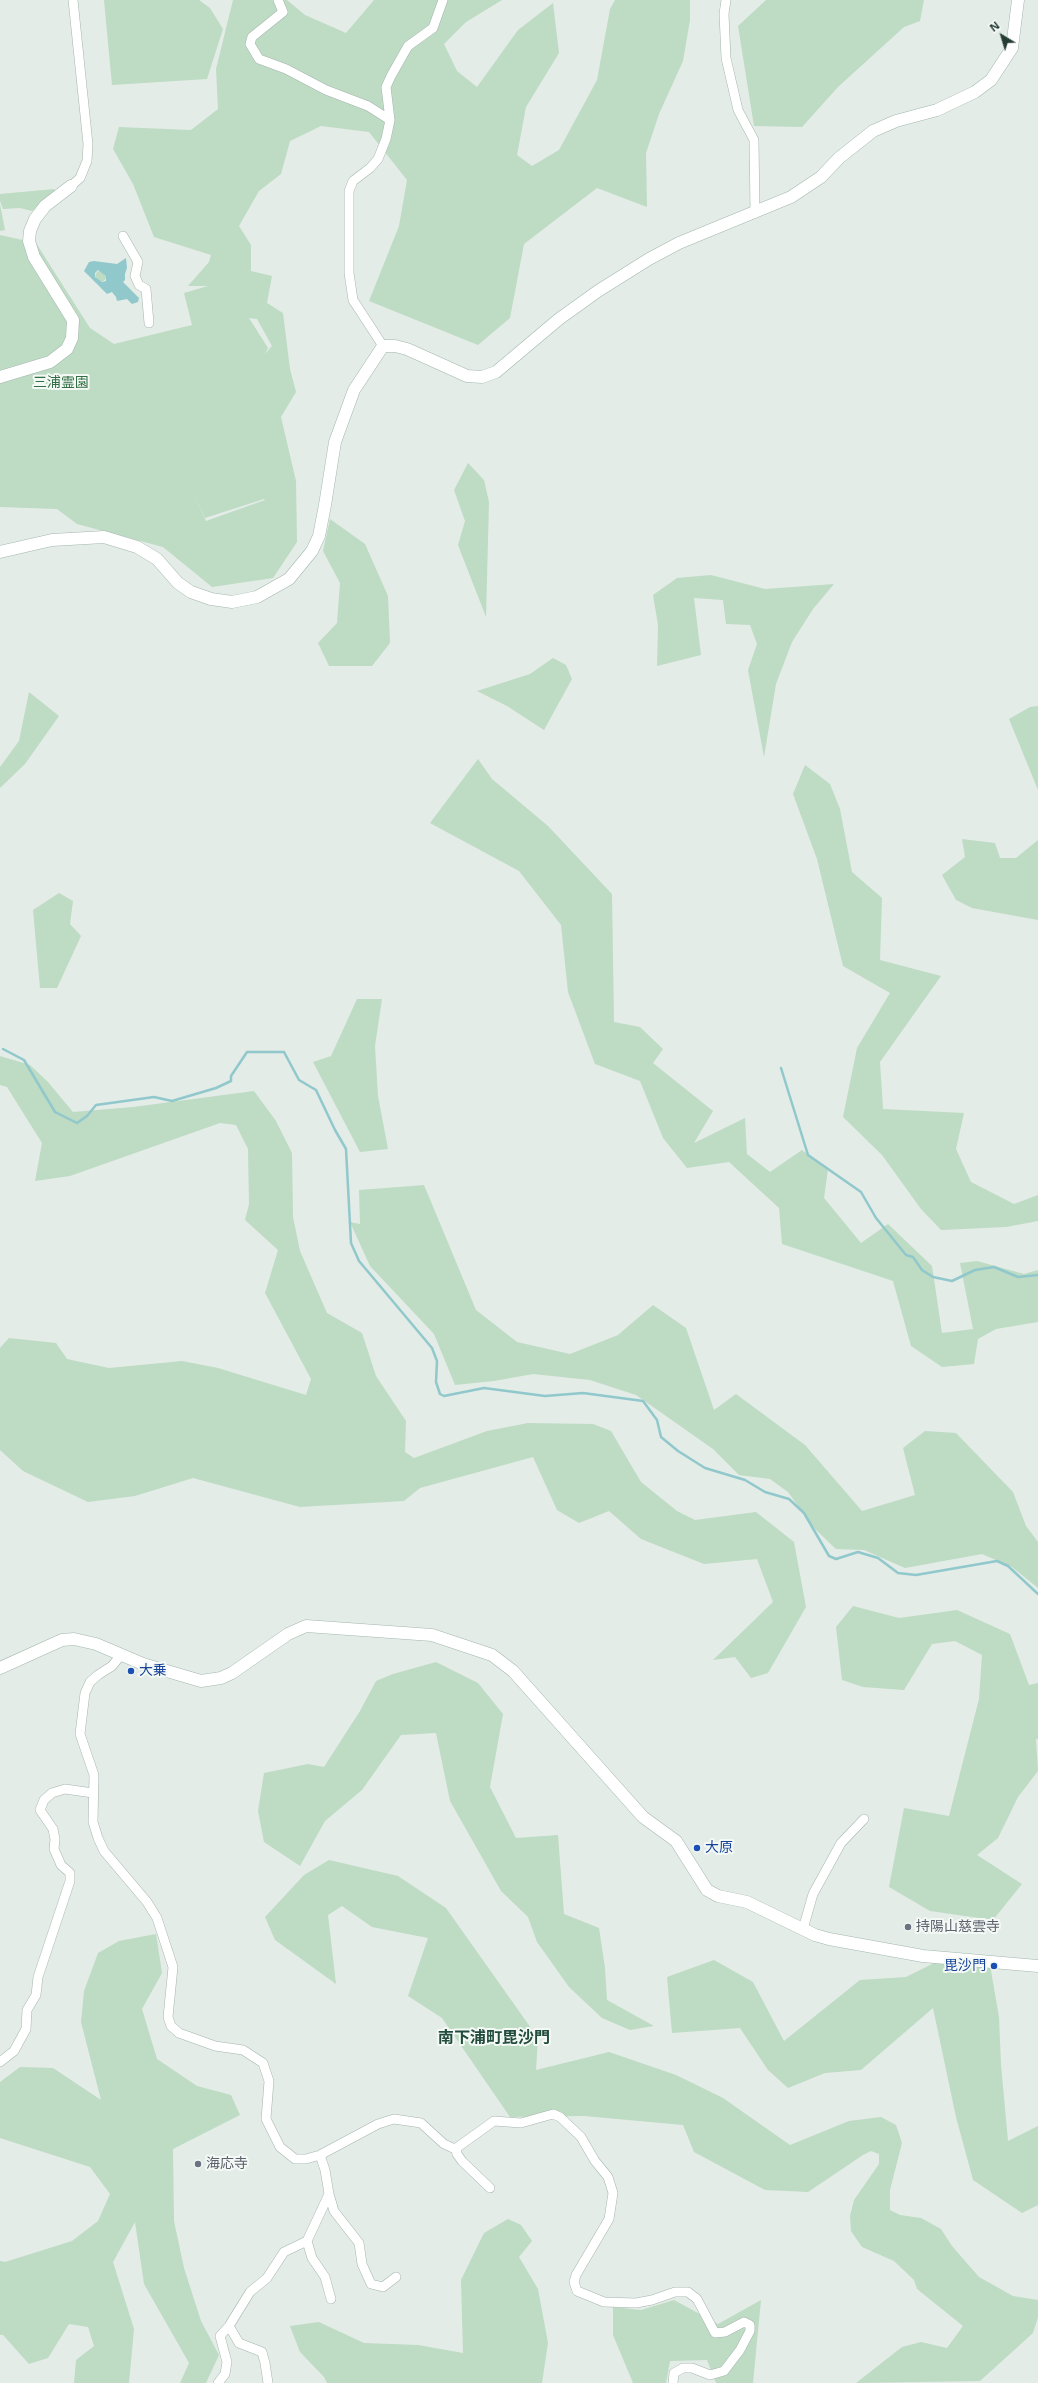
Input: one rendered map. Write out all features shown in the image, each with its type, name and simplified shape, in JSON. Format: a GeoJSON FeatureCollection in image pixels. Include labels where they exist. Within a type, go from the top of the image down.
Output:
{"type":"FeatureCollection","features":[{"type":"Feature","properties":{"kind":"street"},"geometry":{"type":"LineString","coordinates":[[0,377],[50,362],[67,349],[72,338],[73,320],[34,258],[29,242],[30,232],[35,219],[44,206],[80,178],[87,161],[88,144],[73,0]]}},
{"type":"Feature","properties":{"kind":"street"},"geometry":{"type":"LineString","coordinates":[[278,0],[283,12],[252,37],[250,44],[260,59],[286,69],[326,90],[368,106],[390,120]]}},
{"type":"Feature","properties":{"kind":"street"},"geometry":{"type":"LineString","coordinates":[[383,346],[353,300],[349,272],[349,191],[353,181],[370,168],[378,159],[386,139],[390,120],[386,87],[391,76],[408,46],[433,28],[443,0]]}},
{"type":"Feature","properties":{"kind":"street"},"geometry":{"type":"LineString","coordinates":[[726,0],[724,14],[726,58],[738,110],[754,140],[755,213]]}},
{"type":"Feature","properties":{"kind":"street"},"geometry":{"type":"LineString","coordinates":[[383,346],[396,346],[407,349],[467,376],[482,377],[496,372],[559,319],[598,291],[649,259],[679,244],[755,213],[803,190],[873,131],[896,121],[937,110],[961,100],[991,80],[1012,48],[1018,0]]}},
{"type":"Feature","properties":{"kind":"street"},"geometry":{"type":"LineString","coordinates":[[123,236],[138,262],[134,276],[139,285],[146,288],[149,323]]}},
{"type":"Feature","properties":{"kind":"street"},"geometry":{"type":"LineString","coordinates":[[0,552],[52,540],[104,538],[137,547],[157,559],[178,583],[204,597],[232,602],[257,597],[289,579],[312,551],[319,536],[326,505],[335,442],[354,390],[383,346]]}},
{"type":"Feature","properties":{"kind":"street"},"geometry":{"type":"LineString","coordinates":[[0,1668],[50,1645],[68,1639],[86,1640],[121,1656],[184,1678],[211,1681],[232,1673],[298,1629],[316,1626],[422,1633],[492,1655],[512,1671],[643,1817],[676,1841],[707,1890],[718,1896],[747,1902],[803,1929],[829,1939],[923,1956],[1038,1966]]}},
{"type":"Feature","properties":{"kind":"street"},"geometry":{"type":"LineString","coordinates":[[121,1656],[112,1666],[90,1682],[85,1693],[80,1734],[93,1770],[93,1822],[104,1851],[147,1902],[157,1918],[174,1967],[168,2017],[171,2026],[183,2035],[215,2046],[244,2050],[259,2060],[265,2067],[269,2081],[265,2116],[280,2147],[295,2158],[306,2159],[320,2155],[378,2124],[401,2119],[414,2121],[426,2126],[444,2144],[456,2149]]}},
{"type":"Feature","properties":{"kind":"street"},"geometry":{"type":"LineString","coordinates":[[0,2062],[14,2051],[26,2029],[27,2010],[36,1995],[38,1977],[70,1881],[70,1873],[61,1865],[54,1849],[55,1839],[52,1828],[40,1810],[44,1800],[52,1793],[65,1789],[93,1793]]}},
{"type":"Feature","properties":{"kind":"street"},"geometry":{"type":"LineString","coordinates":[[803,1929],[813,1894],[841,1843],[864,1819]]}},
{"type":"Feature","properties":{"kind":"street"},"geometry":{"type":"LineString","coordinates":[[456,2149],[494,2121],[520,2123],[553,2114],[560,2117],[578,2132],[595,2161],[608,2177],[613,2193],[609,2219],[576,2275],[574,2282],[577,2291],[604,2302],[636,2303],[644,2302],[675,2292],[688,2292],[697,2299],[715,2333],[725,2332],[744,2322],[750,2325],[750,2331],[740,2350],[724,2371],[710,2375],[692,2368],[683,2368],[674,2373],[673,2383]]}},
{"type":"Feature","properties":{"kind":"street"},"geometry":{"type":"LineString","coordinates":[[456,2149],[456,2154],[462,2161],[490,2188]]}},
{"type":"Feature","properties":{"kind":"street"},"geometry":{"type":"LineString","coordinates":[[320,2155],[325,2170],[329,2194],[334,2211],[359,2243],[362,2264],[371,2284],[382,2287],[396,2277]]}},
{"type":"Feature","properties":{"kind":"street"},"geometry":{"type":"LineString","coordinates":[[218,2383],[225,2374],[227,2362],[220,2336],[229,2326],[250,2292],[267,2278],[284,2252],[307,2241],[329,2194]]}},
{"type":"Feature","properties":{"kind":"street"},"geometry":{"type":"LineString","coordinates":[[307,2241],[312,2258],[325,2277],[331,2299]]}},
{"type":"Feature","properties":{"kind":"street"},"geometry":{"type":"LineString","coordinates":[[229,2326],[239,2343],[262,2352],[268,2383]]}},
{"type":"Feature","properties":{"kind":"green space"},"geometry":{"type":"Polygon","coordinates":[[[104,0],[199,0],[210,8],[223,29],[207,79],[112,85],[104,0]]]}},
{"type":"Feature","properties":{"kind":"green space","name":"三浦霊園"},"geometry":{"type":"Polygon","coordinates":[[[233,0],[287,0],[305,15],[346,33],[374,0],[502,0],[466,22],[444,44],[457,71],[477,87],[518,30],[553,3],[559,53],[526,107],[517,155],[532,166],[559,150],[597,80],[610,9],[615,0],[690,0],[690,20],[683,61],[659,114],[646,153],[647,207],[597,188],[524,244],[510,318],[478,345],[369,301],[399,226],[407,180],[369,132],[321,126],[290,141],[281,174],[259,191],[239,226],[251,245],[251,271],[272,276],[267,303],[283,313],[290,369],[296,392],[281,417],[296,481],[297,542],[273,578],[212,587],[163,547],[77,524],[57,509],[0,507],[0,235],[36,243],[90,328],[114,344],[192,325],[184,293],[208,286],[188,286],[209,262],[211,255],[154,237],[133,184],[113,149],[119,127],[191,130],[218,109],[216,69],[233,0]],[[249,318],[268,348],[265,354],[272,346],[257,319],[249,318]],[[190,486],[206,521],[265,500],[264,499],[205,518],[190,486]]]}},
{"type":"Feature","properties":{"kind":"green space"},"geometry":{"type":"Polygon","coordinates":[[[766,0],[924,0],[920,21],[904,27],[838,87],[802,127],[754,126],[738,26],[766,0]]]}},
{"type":"Feature","properties":{"kind":"green space"},"geometry":{"type":"Polygon","coordinates":[[[54,189],[55,191],[32,211],[20,208],[3,209],[0,201],[0,194],[54,189]]]}},
{"type":"Feature","properties":{"kind":"green space"},"geometry":{"type":"Polygon","coordinates":[[[0,204],[5,230],[0,231],[0,204]]]}},
{"type":"Feature","properties":{"kind":"green space"},"geometry":{"type":"Polygon","coordinates":[[[99,271],[103,271],[105,272],[105,280],[99,281],[96,278],[96,274],[99,271]]]}},
{"type":"Feature","properties":{"kind":"green space"},"geometry":{"type":"Polygon","coordinates":[[[468,463],[484,480],[489,502],[486,617],[458,545],[465,521],[454,490],[468,463]]]}},
{"type":"Feature","properties":{"kind":"green space"},"geometry":{"type":"Polygon","coordinates":[[[330,519],[365,544],[388,596],[390,643],[372,666],[329,666],[318,643],[337,623],[340,583],[323,551],[330,519]]]}},
{"type":"Feature","properties":{"kind":"green space"},"geometry":{"type":"Polygon","coordinates":[[[711,575],[765,589],[834,584],[813,609],[792,642],[776,684],[764,757],[748,670],[757,644],[750,625],[726,624],[723,600],[694,598],[701,655],[657,666],[658,625],[653,595],[677,578],[711,575]]]}},
{"type":"Feature","properties":{"kind":"green space"},"geometry":{"type":"Polygon","coordinates":[[[553,658],[566,665],[572,679],[544,730],[507,706],[477,691],[530,674],[553,658]]]}},
{"type":"Feature","properties":{"kind":"green space"},"geometry":{"type":"Polygon","coordinates":[[[29,692],[59,716],[25,764],[0,788],[0,767],[19,741],[29,692]]]}},
{"type":"Feature","properties":{"kind":"green space"},"geometry":{"type":"Polygon","coordinates":[[[1038,706],[1038,790],[1009,719],[1030,707],[1038,706]]]}},
{"type":"Feature","properties":{"kind":"green space"},"geometry":{"type":"Polygon","coordinates":[[[478,759],[492,779],[548,826],[612,894],[614,1022],[640,1027],[663,1049],[653,1063],[713,1111],[694,1143],[745,1118],[747,1154],[770,1172],[802,1150],[828,1169],[824,1198],[861,1243],[888,1224],[932,1266],[942,1333],[973,1329],[960,1263],[977,1261],[1024,1274],[1038,1270],[1038,1322],[996,1329],[978,1339],[974,1364],[942,1367],[911,1346],[893,1281],[782,1244],[779,1208],[729,1162],[687,1168],[663,1138],[640,1081],[595,1064],[568,992],[561,925],[519,871],[430,823],[478,759]]]}},
{"type":"Feature","properties":{"kind":"green space"},"geometry":{"type":"Polygon","coordinates":[[[805,765],[830,784],[840,809],[852,872],[882,898],[880,960],[941,976],[880,1062],[883,1109],[964,1113],[956,1149],[971,1182],[1014,1204],[1038,1195],[1038,1221],[1006,1227],[941,1230],[921,1209],[882,1155],[843,1117],[857,1048],[890,993],[843,966],[817,859],[793,794],[805,765]]]}},
{"type":"Feature","properties":{"kind":"green space"},"geometry":{"type":"Polygon","coordinates":[[[962,839],[995,843],[1000,858],[1016,858],[1038,840],[1038,920],[972,908],[956,900],[942,875],[965,857],[962,839]]]}},
{"type":"Feature","properties":{"kind":"green space"},"geometry":{"type":"Polygon","coordinates":[[[59,893],[73,901],[70,924],[81,936],[57,988],[40,988],[33,910],[59,893]]]}},
{"type":"Feature","properties":{"kind":"green space"},"geometry":{"type":"Polygon","coordinates":[[[357,999],[382,999],[375,1046],[378,1096],[388,1149],[360,1152],[313,1062],[331,1056],[357,999]]]}},
{"type":"Feature","properties":{"kind":"green space"},"geometry":{"type":"Polygon","coordinates":[[[0,1056],[30,1065],[48,1082],[73,1112],[133,1107],[254,1091],[276,1121],[292,1153],[293,1217],[300,1251],[327,1313],[362,1333],[376,1376],[406,1421],[405,1452],[414,1458],[487,1431],[528,1423],[593,1424],[611,1431],[641,1482],[677,1511],[695,1520],[756,1512],[794,1542],[806,1607],[768,1673],[751,1678],[735,1657],[713,1660],[773,1602],[757,1559],[704,1564],[641,1539],[609,1511],[579,1523],[557,1510],[533,1457],[420,1488],[404,1501],[300,1507],[193,1478],[135,1496],[88,1502],[23,1471],[0,1450],[0,1348],[9,1338],[56,1343],[67,1359],[109,1368],[182,1361],[218,1368],[306,1395],[311,1379],[265,1293],[278,1250],[245,1220],[249,1204],[248,1149],[236,1125],[220,1123],[70,1176],[35,1181],[42,1143],[7,1087],[0,1085],[0,1056]]]}},
{"type":"Feature","properties":{"kind":"green space"},"geometry":{"type":"Polygon","coordinates":[[[424,1185],[476,1310],[517,1342],[570,1354],[618,1335],[653,1305],[686,1328],[714,1410],[736,1394],[805,1445],[862,1511],[915,1495],[903,1448],[925,1431],[956,1433],[1013,1492],[1026,1526],[1038,1542],[1038,1588],[1012,1567],[982,1554],[905,1568],[864,1550],[836,1549],[814,1528],[788,1492],[770,1479],[739,1475],[713,1449],[636,1395],[590,1380],[533,1374],[494,1381],[455,1385],[434,1334],[370,1266],[350,1222],[360,1224],[359,1190],[424,1185]]]}},
{"type":"Feature","properties":{"kind":"green space"},"geometry":{"type":"Polygon","coordinates":[[[853,1606],[899,1618],[957,1610],[1010,1634],[1029,1685],[1038,1683],[1038,1739],[1036,1739],[1038,1771],[1018,1797],[998,1838],[977,1855],[1022,1884],[993,1920],[930,1911],[889,1887],[904,1808],[949,1816],[979,1699],[982,1655],[955,1641],[932,1644],[904,1690],[863,1687],[842,1680],[836,1627],[853,1606]]]}},
{"type":"Feature","properties":{"kind":"green space"},"geometry":{"type":"Polygon","coordinates":[[[436,1662],[478,1683],[503,1714],[490,1787],[516,1838],[558,1835],[564,1914],[599,1928],[605,1968],[607,2000],[654,2026],[630,2030],[602,2018],[569,1987],[537,1942],[528,1917],[501,1891],[450,1801],[436,1733],[401,1735],[362,1790],[325,1821],[300,1866],[264,1842],[258,1811],[264,1773],[308,1764],[324,1767],[360,1711],[376,1681],[393,1674],[436,1662]]]}},
{"type":"Feature","properties":{"kind":"green space"},"geometry":{"type":"Polygon","coordinates":[[[329,1860],[398,1876],[446,1908],[538,2038],[536,2070],[609,2052],[676,2075],[723,2098],[790,2145],[849,2121],[881,2117],[896,2125],[902,2143],[890,2190],[890,2210],[900,2215],[921,2218],[941,2229],[952,2246],[979,2277],[1013,2296],[1038,2300],[1038,2317],[1033,2333],[980,2381],[856,2383],[902,2347],[921,2342],[947,2348],[963,2326],[917,2289],[914,2280],[894,2261],[862,2247],[851,2231],[850,2216],[854,2200],[879,2164],[879,2154],[871,2151],[863,2155],[808,2192],[765,2190],[694,2152],[683,2125],[584,2116],[510,2117],[442,2018],[408,1996],[428,1938],[372,1927],[342,1906],[328,1915],[336,1984],[275,1940],[265,1917],[304,1875],[329,1860]]]}},
{"type":"Feature","properties":{"kind":"green space"},"geometry":{"type":"Polygon","coordinates":[[[156,1934],[162,1973],[142,2009],[157,2059],[197,2086],[231,2095],[240,2115],[173,2149],[174,2221],[184,2268],[201,2321],[219,2355],[206,2383],[180,2383],[189,2363],[144,2284],[135,2222],[113,2262],[134,2329],[129,2383],[74,2383],[76,2360],[94,2346],[88,2327],[69,2324],[48,2358],[29,2364],[3,2335],[0,2335],[0,2261],[5,2262],[72,2241],[98,2221],[110,2194],[90,2167],[0,2138],[0,2082],[20,2067],[53,2068],[101,2100],[81,2022],[84,1991],[98,1953],[119,1941],[156,1934]]]}},
{"type":"Feature","properties":{"kind":"green space"},"geometry":{"type":"Polygon","coordinates":[[[714,1960],[753,1982],[784,2041],[860,1980],[906,1977],[938,1961],[990,1965],[999,2017],[1001,2065],[1008,2141],[1038,2126],[1038,2205],[1022,2213],[973,2180],[956,2117],[933,2008],[861,2070],[825,2073],[788,2088],[768,2070],[740,2028],[672,2033],[667,1977],[714,1960]]]}},
{"type":"Feature","properties":{"kind":"green space"},"geometry":{"type":"Polygon","coordinates":[[[508,2219],[521,2225],[532,2241],[519,2257],[538,2289],[548,2343],[542,2383],[327,2383],[324,2377],[300,2352],[290,2326],[319,2322],[364,2343],[418,2345],[463,2353],[461,2280],[484,2233],[508,2219]]]}},
{"type":"Feature","properties":{"kind":"green space"},"geometry":{"type":"Polygon","coordinates":[[[674,2300],[718,2324],[761,2300],[753,2383],[716,2383],[707,2360],[670,2361],[666,2383],[633,2383],[613,2335],[613,2307],[641,2310],[674,2300]]]}},
{"type":"Feature","properties":{"kind":"water"},"geometry":{"type":"Polygon","coordinates":[[[126,258],[127,268],[125,280],[123,282],[139,298],[138,302],[132,304],[127,299],[117,301],[112,292],[107,294],[84,271],[89,262],[94,261],[117,264],[126,258]],[[98,270],[95,273],[95,277],[102,282],[106,281],[106,276],[98,270]]]}},
{"type":"Feature","properties":{"kind":"waterway"},"geometry":{"type":"LineString","coordinates":[[3,1049],[24,1060],[55,1112],[77,1123],[87,1116],[96,1105],[154,1097],[172,1101],[216,1088],[231,1081],[231,1076],[247,1052],[284,1052],[299,1080],[316,1090],[346,1149],[351,1243],[359,1261],[432,1348],[437,1361],[436,1382],[440,1394],[444,1396],[484,1388],[545,1396],[583,1393],[643,1401],[657,1420],[661,1437],[678,1451],[705,1468],[745,1480],[765,1492],[789,1499],[804,1513],[829,1556],[836,1559],[858,1552],[878,1558],[898,1573],[916,1575],[997,1561],[1008,1566],[1038,1594]]}},
{"type":"Feature","properties":{"kind":"waterway"},"geometry":{"type":"LineString","coordinates":[[781,1068],[808,1155],[861,1192],[876,1218],[906,1255],[913,1257],[922,1270],[933,1277],[952,1281],[975,1270],[994,1267],[1018,1277],[1038,1275]]}},
{"type":"Feature","properties":{"kind":"place","name":"大乗"},"geometry":{"type":"Point","coordinates":[131,1671]}},
{"type":"Feature","properties":{"kind":"place","name":"大原"},"geometry":{"type":"Point","coordinates":[697,1848]}},
{"type":"Feature","properties":{"kind":"place","name":"持陽山慈雲寺"},"geometry":{"type":"Point","coordinates":[908,1927]}},
{"type":"Feature","properties":{"kind":"place","name":"毘沙門"},"geometry":{"type":"Point","coordinates":[994,1966]}},
{"type":"Feature","properties":{"kind":"place","name":"海応寺"},"geometry":{"type":"Point","coordinates":[198,2164]}},
{"type":"Feature","properties":{"kind":"district","name":"南下浦町毘沙門"},"geometry":{"type":"Point","coordinates":[494,2038]}}]}
